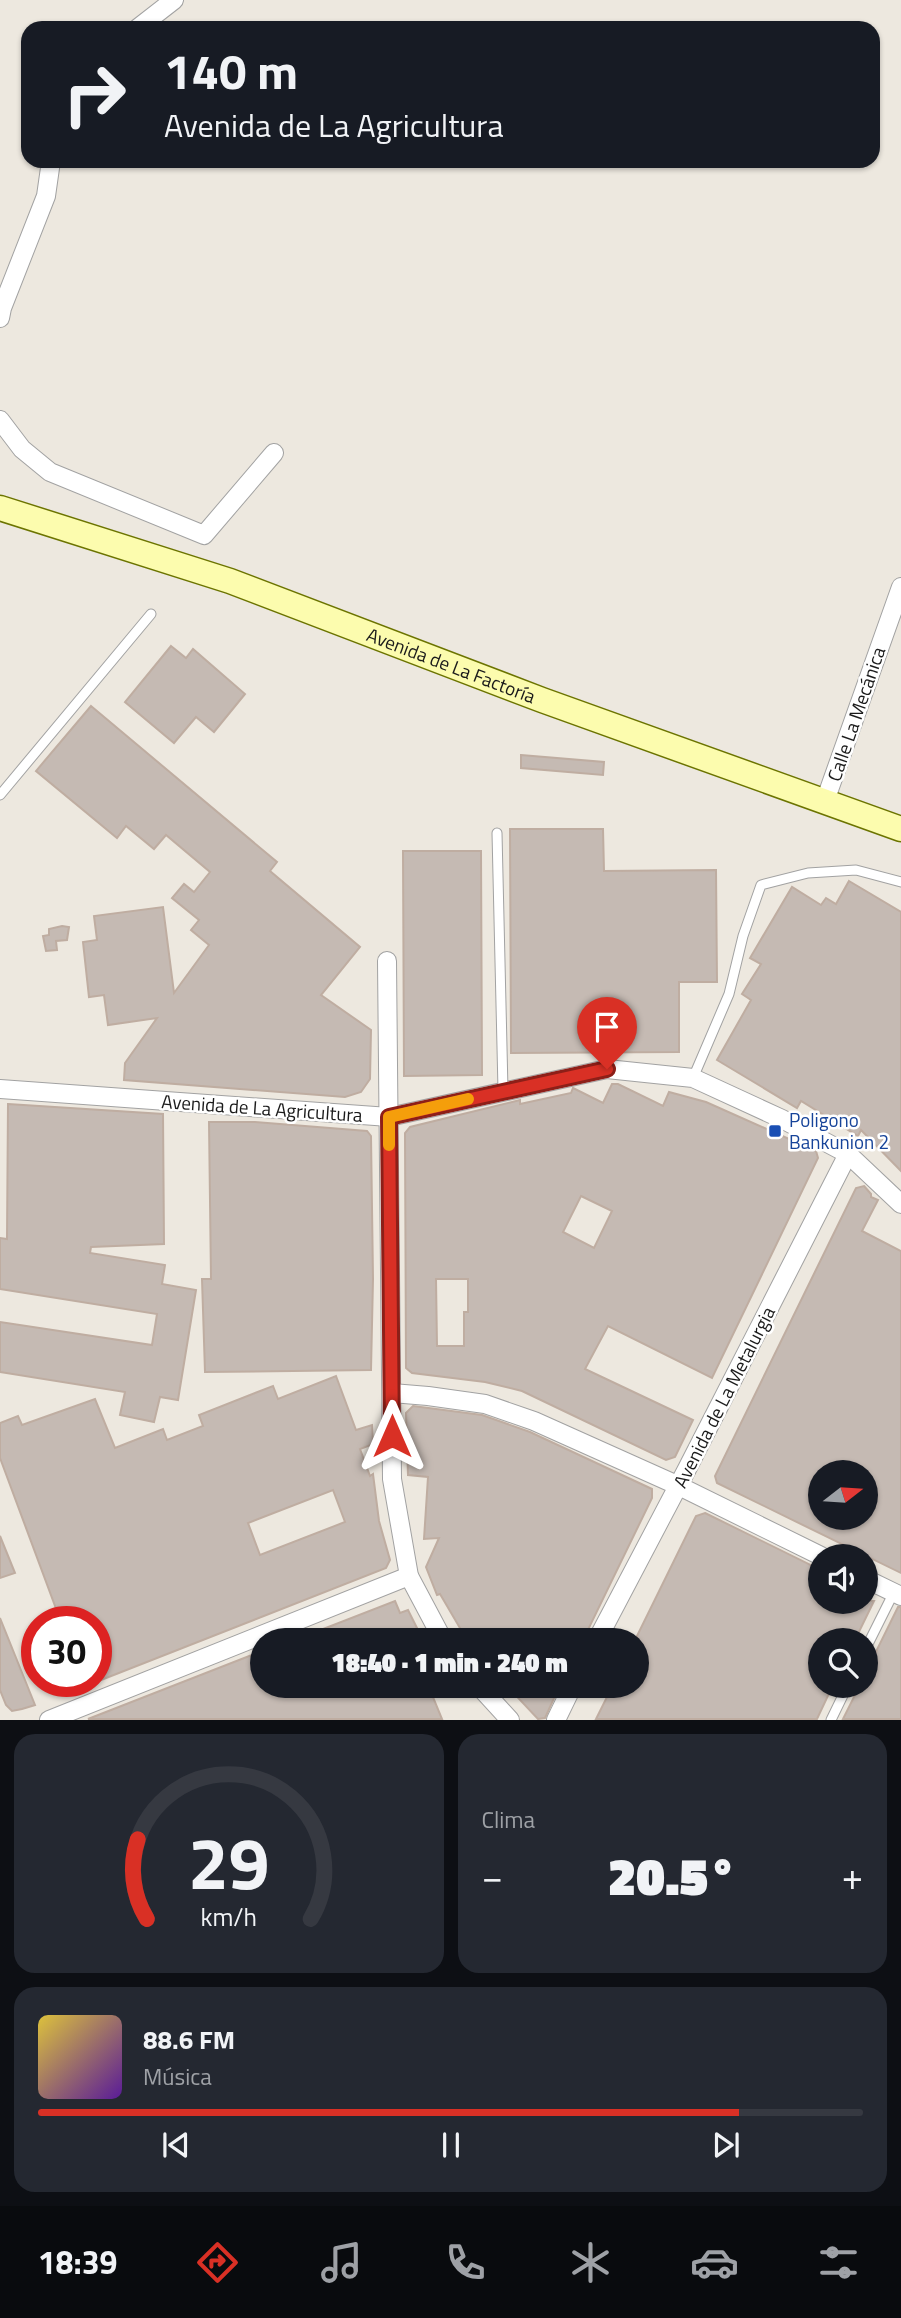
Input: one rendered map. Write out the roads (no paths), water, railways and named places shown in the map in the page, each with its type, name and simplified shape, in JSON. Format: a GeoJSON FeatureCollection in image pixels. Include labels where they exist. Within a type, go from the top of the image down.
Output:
{"type":"FeatureCollection","features":[{"type":"Feature","properties":{"kind":"street"},"geometry":{"type":"LineString","coordinates":[[147,21],[174,0]]}},
{"type":"Feature","properties":{"kind":"street"},"geometry":{"type":"LineString","coordinates":[[0,318],[46,197],[50,168]]}},
{"type":"Feature","properties":{"kind":"street"},"geometry":{"type":"LineString","coordinates":[[0,420],[22,449],[50,472],[204,535],[274,453]]}},
{"type":"Feature","properties":{"kind":"street","name":"Avenida de La Factoría"},"geometry":{"type":"LineString","coordinates":[[0,508],[230,581],[542,700],[901,829]]}},
{"type":"Feature","properties":{"kind":"street","name":"Calle La Mecánica"},"geometry":{"type":"LineString","coordinates":[[825,802],[901,586]]}},
{"type":"Feature","properties":{"kind":"street"},"geometry":{"type":"LineString","coordinates":[[387,961],[391,1479],[409,1576],[437,1628]]}},
{"type":"Feature","properties":{"kind":"street","name":"Avenida de La Agricultura"},"geometry":{"type":"LineString","coordinates":[[0,1089],[389,1117],[607,1069],[693,1077],[848,1154],[901,1204]]}},
{"type":"Feature","properties":{"kind":"street","name":"Avenida de La Metalurgia"},"geometry":{"type":"LineString","coordinates":[[603,1628],[848,1154]]}},
{"type":"Feature","properties":{"kind":"street"},"geometry":{"type":"LineString","coordinates":[[392,1393],[485,1404],[534,1421],[679,1486],[808,1550]]}},
{"type":"Feature","properties":{"kind":"street"},"geometry":{"type":"LineString","coordinates":[[49,1720],[409,1576]]}},
{"type":"Feature","properties":{"kind":"street"},"geometry":{"type":"LineString","coordinates":[[878,1584],[897,1594]]}},
{"type":"Feature","properties":{"kind":"street"},"geometry":{"type":"LineString","coordinates":[[490,1698],[510,1720]]}},
{"type":"Feature","properties":{"kind":"street"},"geometry":{"type":"LineString","coordinates":[[556,1720],[567,1698]]}},
{"type":"Feature","properties":{"kind":"lane"},"geometry":{"type":"LineString","coordinates":[[0,795],[151,614]]}},
{"type":"Feature","properties":{"kind":"lane"},"geometry":{"type":"LineString","coordinates":[[497,833],[503,1090]]}},
{"type":"Feature","properties":{"kind":"lane"},"geometry":{"type":"LineString","coordinates":[[693,1077],[729,994],[743,936],[761,885],[808,873],[856,870],[901,882]]}},
{"type":"Feature","properties":{"kind":"lane"},"geometry":{"type":"LineString","coordinates":[[877,1628],[897,1594]]}},
{"type":"Feature","properties":{"kind":"lane"},"geometry":{"type":"LineString","coordinates":[[831,1720],[842,1698]]}},
{"type":"Feature","properties":{"kind":"place","name":"Poligono Bankunion 2"},"geometry":{"type":"Point","coordinates":[775,1131]}}]}
